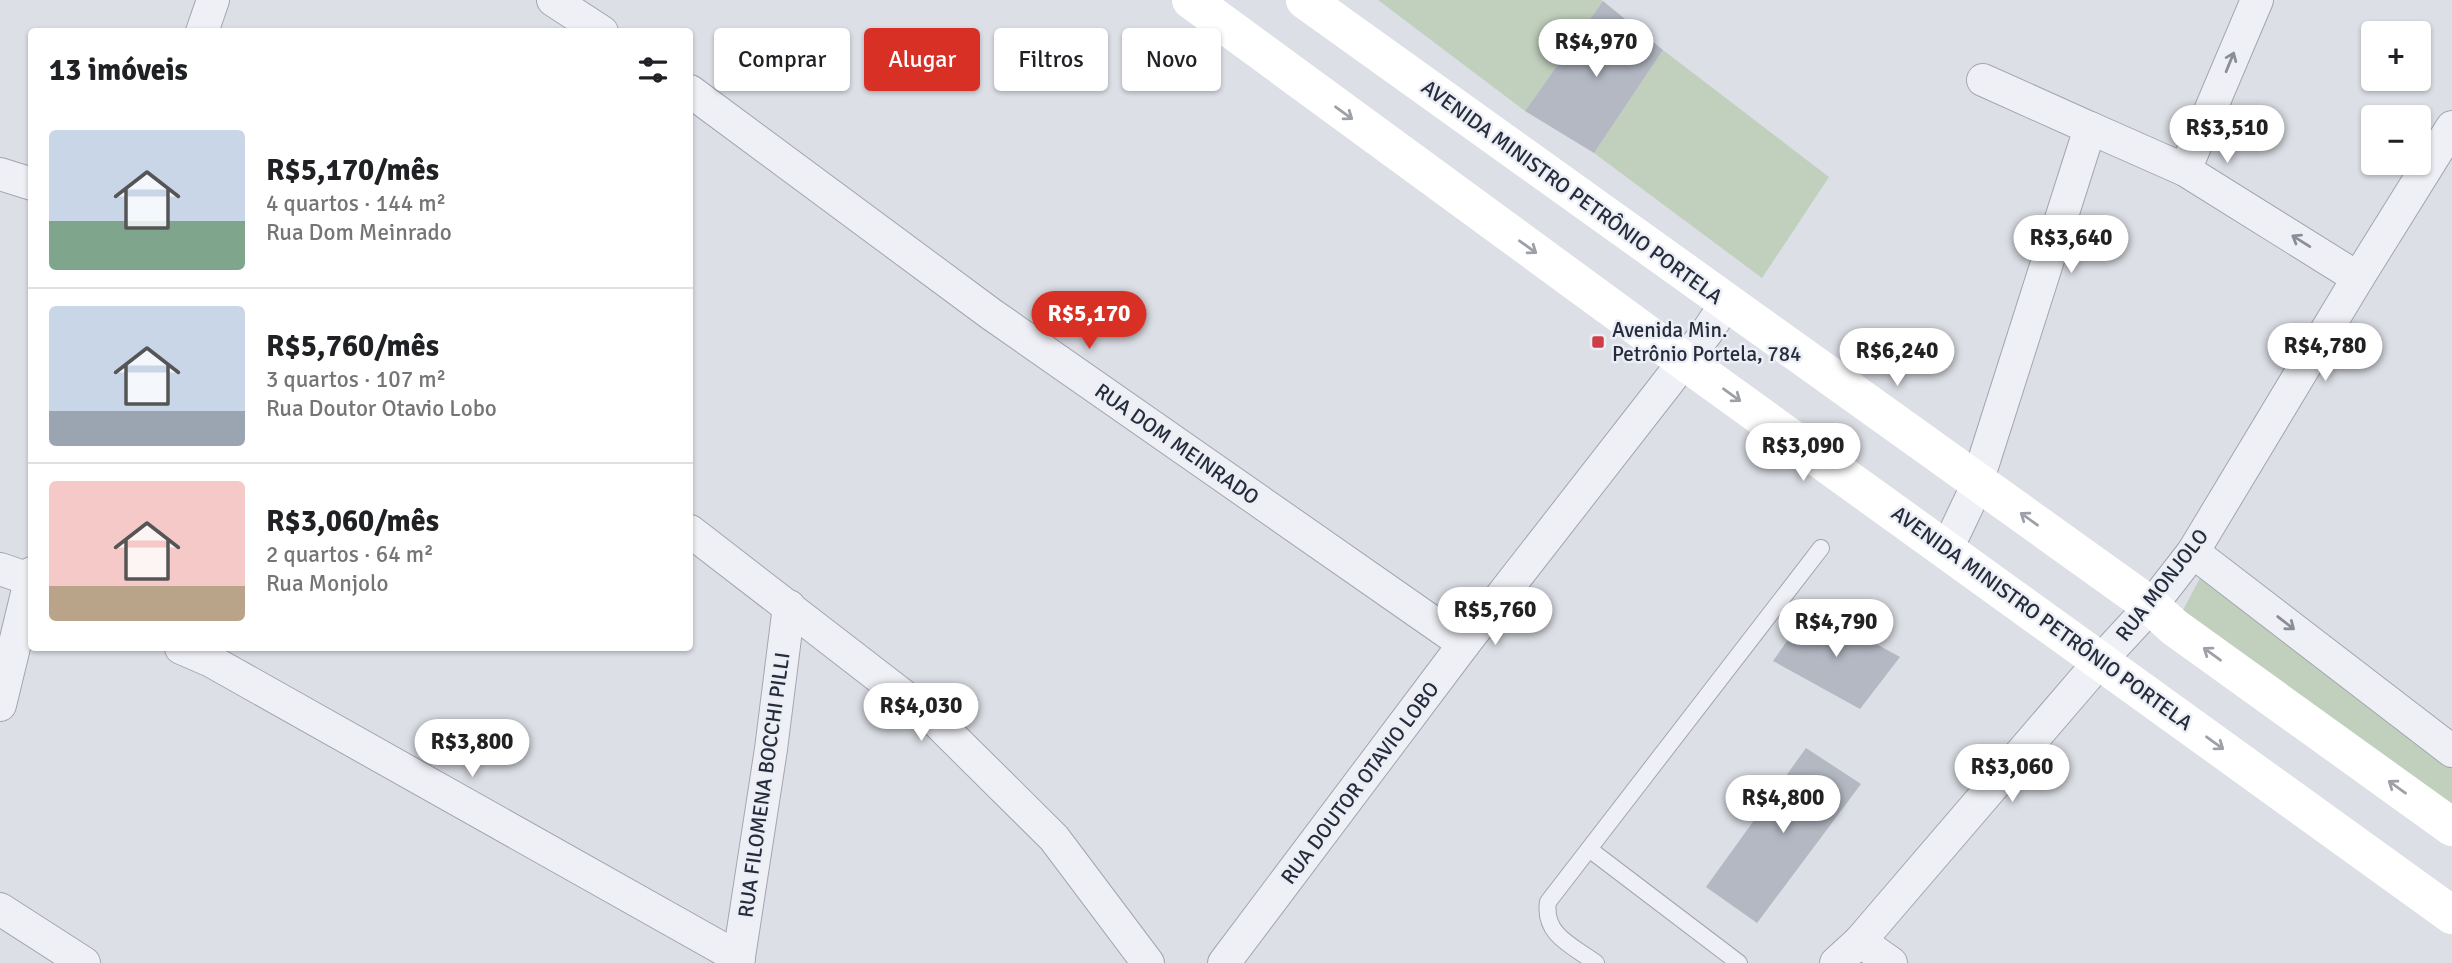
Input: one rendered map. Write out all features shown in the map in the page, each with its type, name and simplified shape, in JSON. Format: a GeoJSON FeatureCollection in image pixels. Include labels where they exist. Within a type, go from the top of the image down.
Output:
{"type":"FeatureCollection","features":[{"type":"Feature","properties":{"kind":"main road","name":"AVENIDA MINISTRO PETRÔNIO PORTELA"},"geometry":{"type":"LineString","coordinates":[[1191,0],[1684,361],[2452,915]]}},
{"type":"Feature","properties":{"kind":"main road","name":"AVENIDA MINISTRO PETRÔNIO PORTELA"},"geometry":{"type":"LineString","coordinates":[[1306,0],[2151,606],[2174,627],[2452,827]]}},
{"type":"Feature","properties":{"kind":"street"},"geometry":{"type":"LineString","coordinates":[[203,28],[213,0]]}},
{"type":"Feature","properties":{"kind":"street"},"geometry":{"type":"LineString","coordinates":[[554,0],[595,28]]}},
{"type":"Feature","properties":{"kind":"street"},"geometry":{"type":"LineString","coordinates":[[2185,170],[2257,0]]}},
{"type":"Feature","properties":{"kind":"street"},"geometry":{"type":"LineString","coordinates":[[1983,80],[2185,170],[2358,278]]}},
{"type":"Feature","properties":{"kind":"street","name":"RUA DOM MEINRADO"},"geometry":{"type":"LineString","coordinates":[[693,93],[991,314],[1464,644]]}},
{"type":"Feature","properties":{"kind":"street","name":"RUA MONJOLO"},"geometry":{"type":"LineString","coordinates":[[1836,963],[1860,941],[2101,660],[2151,606],[2193,552],[2452,127]]}},
{"type":"Feature","properties":{"kind":"street"},"geometry":{"type":"LineString","coordinates":[[1947,549],[1978,482],[2090,128]]}},
{"type":"Feature","properties":{"kind":"street"},"geometry":{"type":"LineString","coordinates":[[0,174],[28,183]]}},
{"type":"Feature","properties":{"kind":"street","name":"RUA DOUTOR OTAVIO LOBO"},"geometry":{"type":"LineString","coordinates":[[1224,963],[1726,303]]}},
{"type":"Feature","properties":{"kind":"street"},"geometry":{"type":"LineString","coordinates":[[693,533],[936,721],[1054,838],[1147,963]]}},
{"type":"Feature","properties":{"kind":"street"},"geometry":{"type":"LineString","coordinates":[[2193,552],[2452,751]]}},
{"type":"Feature","properties":{"kind":"street"},"geometry":{"type":"LineString","coordinates":[[0,569],[28,577]]}},
{"type":"Feature","properties":{"kind":"street"},"geometry":{"type":"LineString","coordinates":[[0,705],[28,590]]}},
{"type":"Feature","properties":{"kind":"street","name":"RUA FILOMENA BOCCHI PILLI"},"geometry":{"type":"LineString","coordinates":[[738,961],[789,607]]}},
{"type":"Feature","properties":{"kind":"street"},"geometry":{"type":"LineString","coordinates":[[188,651],[211,660],[738,961]]}},
{"type":"Feature","properties":{"kind":"street"},"geometry":{"type":"LineString","coordinates":[[0,909],[84,963]]}},
{"type":"Feature","properties":{"kind":"street"},"geometry":{"type":"LineString","coordinates":[[1860,941],[1891,963]]}},
{"type":"Feature","properties":{"kind":"lane"},"geometry":{"type":"LineString","coordinates":[[1596,963],[1549,927],[1546,914],[1548,902],[1821,548]]}},
{"type":"Feature","properties":{"kind":"lane"},"geometry":{"type":"LineString","coordinates":[[1589,849],[1739,963]]}},
{"type":"Feature","properties":{"kind":"green space"},"geometry":{"type":"Polygon","coordinates":[[[1378,0],[1601,0],[1603,1],[1525,111],[1378,0]]]}},
{"type":"Feature","properties":{"kind":"green space"},"geometry":{"type":"Polygon","coordinates":[[[1663,50],[1829,177],[1762,278],[1594,153],[1663,50]]]}},
{"type":"Feature","properties":{"kind":"green space"},"geometry":{"type":"Polygon","coordinates":[[[2208,563],[2452,740],[2452,827],[2174,627],[2208,563]]]}},
{"type":"Feature","properties":{"kind":"building"},"geometry":{"type":"Polygon","coordinates":[[[1603,1],[1663,50],[1594,153],[1525,111],[1603,1]]]}},
{"type":"Feature","properties":{"kind":"building"},"geometry":{"type":"Polygon","coordinates":[[[1810,608],[1900,657],[1860,709],[1773,661],[1810,608]]]}},
{"type":"Feature","properties":{"kind":"building"},"geometry":{"type":"Polygon","coordinates":[[[1806,748],[1861,784],[1757,923],[1706,887],[1806,748]]]}},
{"type":"Feature","properties":{"kind":"place","name":"Avenida Min. Petrônio Portela, 784"},"geometry":{"type":"Point","coordinates":[1598,342]}}]}
